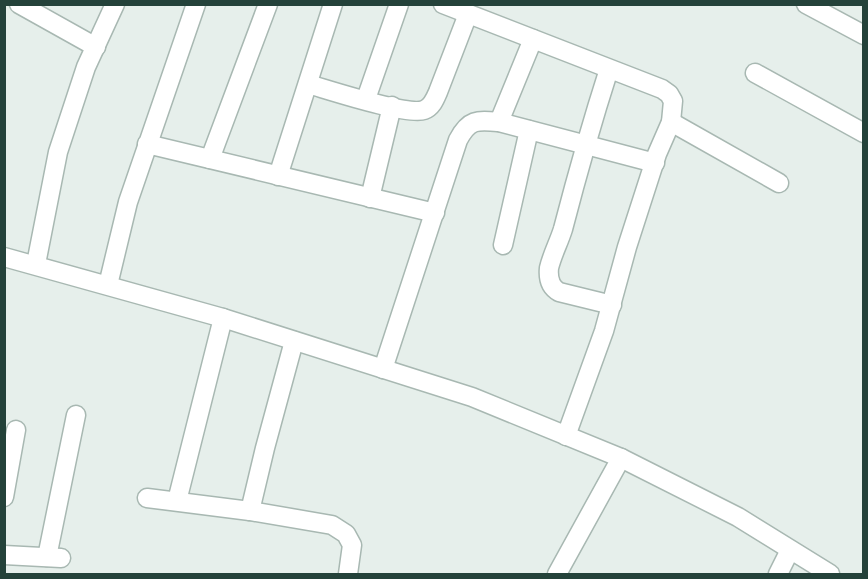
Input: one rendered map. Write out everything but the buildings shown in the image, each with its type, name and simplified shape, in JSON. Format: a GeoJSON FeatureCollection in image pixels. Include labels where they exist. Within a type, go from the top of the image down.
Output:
{"type":"FeatureCollection","features":[{"type":"Feature","properties":{"kind":"street"},"geometry":{"type":"LineString","coordinates":[[19,4],[96,46]]}},
{"type":"Feature","properties":{"kind":"street"},"geometry":{"type":"LineString","coordinates":[[36,264],[58,152],[83,77],[115,4]]}},
{"type":"Feature","properties":{"kind":"street"},"geometry":{"type":"LineString","coordinates":[[108,285],[128,202],[196,4]]}},
{"type":"Feature","properties":{"kind":"street"},"geometry":{"type":"LineString","coordinates":[[210,159],[268,4]]}},
{"type":"Feature","properties":{"kind":"street"},"geometry":{"type":"LineString","coordinates":[[278,176],[333,4]]}},
{"type":"Feature","properties":{"kind":"street"},"geometry":{"type":"LineString","coordinates":[[366,99],[399,4]]}},
{"type":"Feature","properties":{"kind":"street"},"geometry":{"type":"LineString","coordinates":[[443,4],[662,89],[674,101],[671,122],[627,247],[604,331],[566,436]]}},
{"type":"Feature","properties":{"kind":"street"},"geometry":{"type":"LineString","coordinates":[[806,4],[864,35]]}},
{"type":"Feature","properties":{"kind":"street"},"geometry":{"type":"LineString","coordinates":[[308,84],[392,106],[415,111],[425,110],[432,104],[468,14]]}},
{"type":"Feature","properties":{"kind":"street"},"geometry":{"type":"LineString","coordinates":[[499,122],[533,39]]}},
{"type":"Feature","properties":{"kind":"street"},"geometry":{"type":"LineString","coordinates":[[609,69],[584,145],[562,233],[549,269],[550,282],[553,289],[558,292],[612,305]]}},
{"type":"Feature","properties":{"kind":"street"},"geometry":{"type":"LineString","coordinates":[[755,74],[864,133]]}},
{"type":"Feature","properties":{"kind":"street"},"geometry":{"type":"LineString","coordinates":[[369,198],[392,106]]}},
{"type":"Feature","properties":{"kind":"street"},"geometry":{"type":"LineString","coordinates":[[383,369],[458,140],[465,127],[473,122],[499,122],[655,163]]}},
{"type":"Feature","properties":{"kind":"street"},"geometry":{"type":"LineString","coordinates":[[671,122],[779,183]]}},
{"type":"Feature","properties":{"kind":"street"},"geometry":{"type":"LineString","coordinates":[[502,245],[529,130]]}},
{"type":"Feature","properties":{"kind":"street"},"geometry":{"type":"LineString","coordinates":[[147,144],[435,213]]}},
{"type":"Feature","properties":{"kind":"street"},"geometry":{"type":"LineString","coordinates":[[4,257],[36,264],[223,318],[471,397],[621,458],[738,517],[830,574]]}},
{"type":"Feature","properties":{"kind":"street"},"geometry":{"type":"LineString","coordinates":[[177,501],[223,318]]}},
{"type":"Feature","properties":{"kind":"street"},"geometry":{"type":"LineString","coordinates":[[250,511],[294,341]]}},
{"type":"Feature","properties":{"kind":"street"},"geometry":{"type":"LineString","coordinates":[[4,555],[54,557],[76,416]]}},
{"type":"Feature","properties":{"kind":"street"},"geometry":{"type":"LineString","coordinates":[[4,497],[16,430]]}},
{"type":"Feature","properties":{"kind":"street"},"geometry":{"type":"LineString","coordinates":[[557,574],[621,458]]}},
{"type":"Feature","properties":{"kind":"street"},"geometry":{"type":"LineString","coordinates":[[147,498],[250,511],[332,525],[346,534],[352,545],[348,574]]}},
{"type":"Feature","properties":{"kind":"street"},"geometry":{"type":"LineString","coordinates":[[778,574],[790,550]]}}]}
